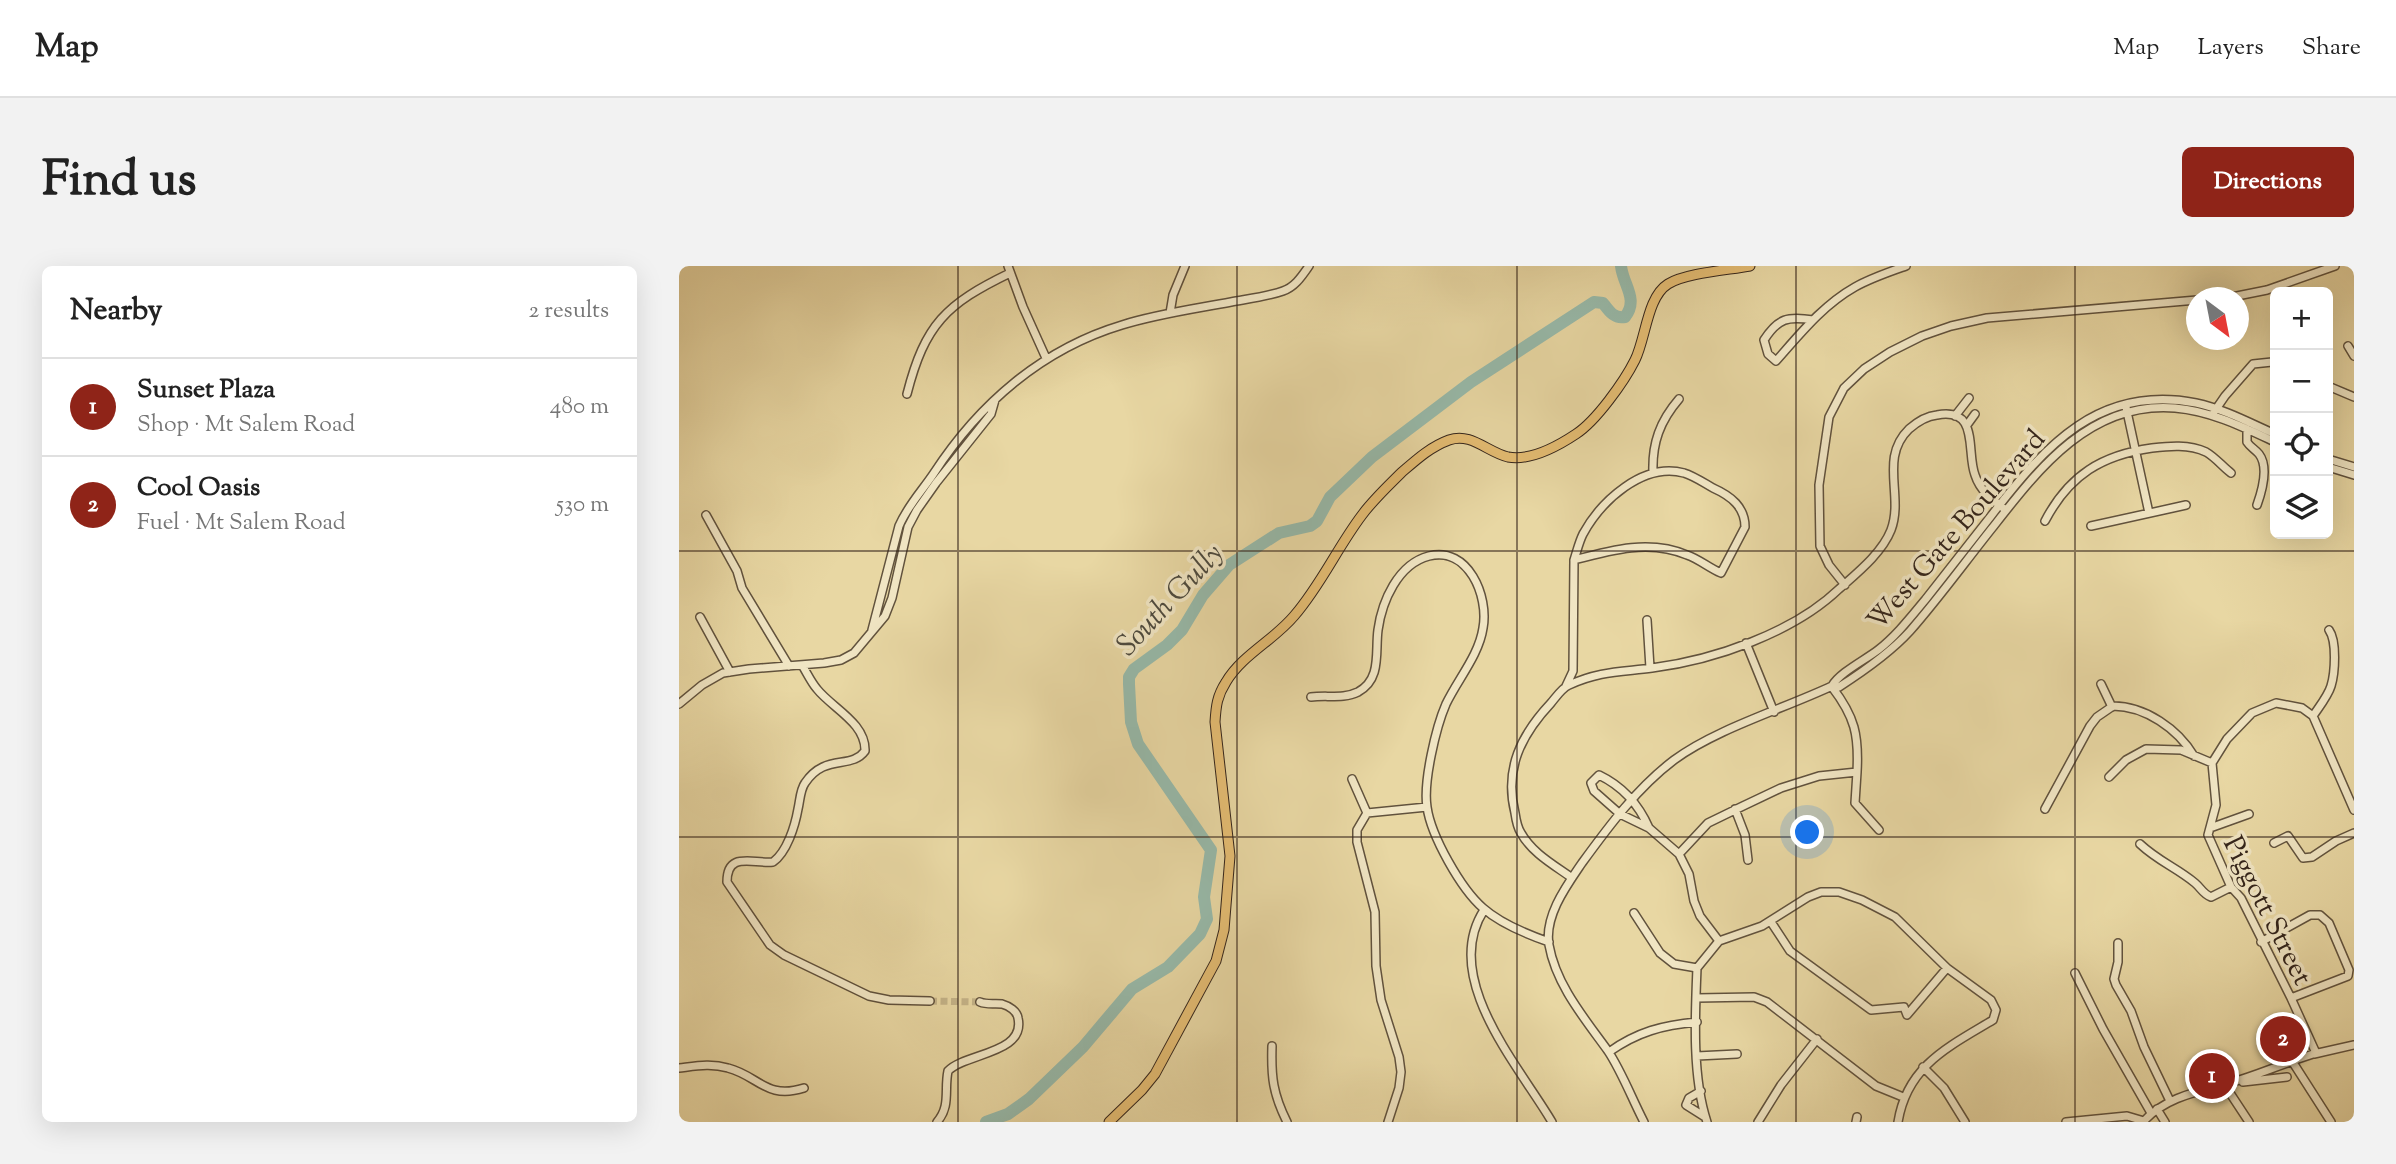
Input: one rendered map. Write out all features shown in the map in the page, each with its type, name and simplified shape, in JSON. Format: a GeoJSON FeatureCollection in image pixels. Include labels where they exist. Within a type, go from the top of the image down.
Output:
{"type":"FeatureCollection","features":[{"type":"Feature","properties":{"kind":"main road"},"geometry":{"type":"LineString","coordinates":[[1109,1122],[1142,1090],[1154,1074],[1216,961],[1224,930],[1230,856],[1215,722],[1216,700],[1227,680],[1292,619],[1314,592],[1363,513],[1422,455],[1451,439],[1460,438],[1510,457],[1523,457],[1558,445],[1577,434],[1595,418],[1635,361],[1654,300],[1665,285],[1681,278],[1750,266]]}},
{"type":"Feature","properties":{"kind":"street"},"geometry":{"type":"LineString","coordinates":[[1170,313],[1173,295],[1185,266]]}},
{"type":"Feature","properties":{"kind":"street"},"geometry":{"type":"LineString","coordinates":[[679,704],[702,685],[723,673],[841,660],[854,653],[885,616],[889,607],[908,527],[917,510],[991,414],[995,399],[1046,358],[1095,334],[1170,313],[1283,291],[1301,277],[1309,266]]}},
{"type":"Feature","properties":{"kind":"street"},"geometry":{"type":"LineString","coordinates":[[1813,320],[1796,317],[1778,323],[1764,340],[1768,354],[1776,361],[1813,320],[1856,287],[1906,266]]}},
{"type":"Feature","properties":{"kind":"street"},"geometry":{"type":"LineString","coordinates":[[2249,294],[2335,266]]}},
{"type":"Feature","properties":{"kind":"street"},"geometry":{"type":"LineString","coordinates":[[907,394],[916,360],[933,327],[951,306],[1009,269],[1046,358]]}},
{"type":"Feature","properties":{"kind":"street"},"geometry":{"type":"LineString","coordinates":[[1845,584],[1829,565],[1820,546],[1819,485],[1829,418],[1844,388],[1864,369],[1922,336],[1987,318],[2186,301]]}},
{"type":"Feature","properties":{"kind":"street"},"geometry":{"type":"LineString","coordinates":[[2348,346],[2354,356]]}},
{"type":"Feature","properties":{"kind":"street"},"geometry":{"type":"LineString","coordinates":[[2214,412],[2253,364],[2270,362]]}},
{"type":"Feature","properties":{"kind":"street"},"geometry":{"type":"LineString","coordinates":[[2333,388],[2354,397]]}},
{"type":"Feature","properties":{"kind":"street"},"geometry":{"type":"LineString","coordinates":[[1955,416],[1969,398]]}},
{"type":"Feature","properties":{"kind":"street"},"geometry":{"type":"LineString","coordinates":[[1653,472],[1655,441],[1661,425],[1679,399]]}},
{"type":"Feature","properties":{"kind":"street"},"geometry":{"type":"LineString","coordinates":[[2126,408],[2149,513]]}},
{"type":"Feature","properties":{"kind":"street","name":"West Gate Boulevard"},"geometry":{"type":"LineString","coordinates":[[1644,1122],[1609,1052],[1561,980],[1549,942],[1554,910],[1572,878],[1632,800],[1675,760],[1714,736],[1832,686],[1842,685],[1882,657],[1908,633],[2003,507],[2071,440],[2100,422],[2126,408],[2173,408],[2214,412],[2270,432]]}},
{"type":"Feature","properties":{"kind":"street","name":"West Gate Boulevard"},"geometry":{"type":"LineString","coordinates":[[2214,412],[2270,440]]}},
{"type":"Feature","properties":{"kind":"street"},"geometry":{"type":"LineString","coordinates":[[1967,425],[1975,414]]}},
{"type":"Feature","properties":{"kind":"street"},"geometry":{"type":"LineString","coordinates":[[1566,686],[1599,674],[1696,660],[1746,643],[1822,606],[1882,545],[1892,528],[1894,452],[1903,435],[1916,422],[1935,415],[1955,416],[1967,425],[1974,473],[1980,486],[2003,507]]}},
{"type":"Feature","properties":{"kind":"street"},"geometry":{"type":"LineString","coordinates":[[2247,429],[2247,442],[2263,461],[2263,481],[2257,505]]}},
{"type":"Feature","properties":{"kind":"street"},"geometry":{"type":"LineString","coordinates":[[2045,521],[2066,488],[2083,474],[2115,455],[2134,450],[2174,445],[2206,452],[2231,473]]}},
{"type":"Feature","properties":{"kind":"street"},"geometry":{"type":"LineString","coordinates":[[2333,461],[2354,467]]}},
{"type":"Feature","properties":{"kind":"street"},"geometry":{"type":"LineString","coordinates":[[2333,469],[2354,475]]}},
{"type":"Feature","properties":{"kind":"street"},"geometry":{"type":"LineString","coordinates":[[1572,878],[1531,848],[1519,831],[1510,794],[1513,768],[1522,742],[1535,720],[1566,686],[1573,671],[1574,560],[1583,534],[1606,503],[1629,483],[1653,472],[1684,474],[1728,495],[1739,506],[1745,519],[1745,527],[1723,572],[1719,573],[1690,555],[1654,547],[1622,548],[1574,560]]}},
{"type":"Feature","properties":{"kind":"street"},"geometry":{"type":"LineString","coordinates":[[2091,526],[2186,505]]}},
{"type":"Feature","properties":{"kind":"street"},"geometry":{"type":"LineString","coordinates":[[706,515],[737,571],[742,588],[789,666]]}},
{"type":"Feature","properties":{"kind":"street"},"geometry":{"type":"LineString","coordinates":[[1311,697],[1347,696],[1367,686],[1378,663],[1378,630],[1387,595],[1399,576],[1416,562],[1431,555],[1450,555],[1467,568],[1478,585],[1484,607],[1483,629],[1475,653],[1447,704],[1436,731],[1429,771],[1427,807],[1445,855],[1472,897],[1484,910],[1525,933],[1549,942]]}},
{"type":"Feature","properties":{"kind":"street"},"geometry":{"type":"LineString","coordinates":[[700,617],[730,672]]}},
{"type":"Feature","properties":{"kind":"street"},"geometry":{"type":"LineString","coordinates":[[1647,620],[1650,668]]}},
{"type":"Feature","properties":{"kind":"street"},"geometry":{"type":"LineString","coordinates":[[2313,716],[2330,689],[2334,638],[2329,630]]}},
{"type":"Feature","properties":{"kind":"street"},"geometry":{"type":"LineString","coordinates":[[1746,643],[1774,712]]}},
{"type":"Feature","properties":{"kind":"street"},"geometry":{"type":"LineString","coordinates":[[802,665],[818,690],[858,731],[865,744],[865,751],[854,759],[815,769],[803,786],[797,815],[780,857],[773,862],[740,860],[727,870],[726,882],[770,945],[784,955],[869,996],[889,1000],[930,1001]]}},
{"type":"Feature","properties":{"kind":"street"},"geometry":{"type":"LineString","coordinates":[[2101,684],[2112,707]]}},
{"type":"Feature","properties":{"kind":"street"},"geometry":{"type":"LineString","coordinates":[[1832,686],[1847,708],[1859,744],[1855,803],[1879,830]]}},
{"type":"Feature","properties":{"kind":"street"},"geometry":{"type":"LineString","coordinates":[[2109,777],[2126,760],[2146,749],[2181,750],[2212,763],[2227,739],[2252,713],[2276,702],[2302,708],[2313,716],[2354,810]]}},
{"type":"Feature","properties":{"kind":"street"},"geometry":{"type":"LineString","coordinates":[[2045,809],[2090,726],[2112,707],[2130,708],[2168,727],[2194,756]]}},
{"type":"Feature","properties":{"kind":"street","name":"Piggott Street"},"geometry":{"type":"LineString","coordinates":[[2212,763],[2216,805],[2208,835],[2231,887],[2241,898],[2316,1053],[2292,1061]]}},
{"type":"Feature","properties":{"kind":"street"},"geometry":{"type":"LineString","coordinates":[[1679,854],[1708,823],[1735,809],[1781,788],[1819,776],[1857,772]]}},
{"type":"Feature","properties":{"kind":"street"},"geometry":{"type":"LineString","coordinates":[[1649,828],[1632,800],[1606,778],[1596,776],[1591,783],[1594,791],[1620,814],[1649,828],[1679,854],[1689,874],[1700,916],[1719,941]]}},
{"type":"Feature","properties":{"kind":"street"},"geometry":{"type":"LineString","coordinates":[[1352,779],[1367,813]]}},
{"type":"Feature","properties":{"kind":"street"},"geometry":{"type":"LineString","coordinates":[[1367,813],[1427,807]]}},
{"type":"Feature","properties":{"kind":"street"},"geometry":{"type":"LineString","coordinates":[[1735,809],[1745,835],[1748,860]]}},
{"type":"Feature","properties":{"kind":"street"},"geometry":{"type":"LineString","coordinates":[[1367,813],[1357,830],[1357,842],[1375,912],[1375,966],[1381,1000],[1401,1072],[1392,1116],[1388,1122]]}},
{"type":"Feature","properties":{"kind":"street"},"geometry":{"type":"LineString","coordinates":[[2210,828],[2249,814]]}},
{"type":"Feature","properties":{"kind":"street"},"geometry":{"type":"LineString","coordinates":[[2274,843],[2288,836],[2304,858],[2312,857],[2354,833]]}},
{"type":"Feature","properties":{"kind":"street"},"geometry":{"type":"LineString","coordinates":[[2140,844],[2155,858],[2211,897],[2231,887]]}},
{"type":"Feature","properties":{"kind":"street"},"geometry":{"type":"LineString","coordinates":[[1707,1120],[1697,1056],[1697,968],[1719,941],[1771,922],[1808,897],[1821,892],[1839,892],[1895,918],[1947,968],[1991,1000],[1996,1010],[1995,1017],[1938,1053],[1923,1067],[1903,1097],[1898,1122]]}},
{"type":"Feature","properties":{"kind":"street"},"geometry":{"type":"LineString","coordinates":[[1484,910],[1472,941],[1476,987],[1486,1014],[1508,1056],[1552,1122]]}},
{"type":"Feature","properties":{"kind":"street"},"geometry":{"type":"LineString","coordinates":[[1634,913],[1660,953],[1674,964],[1697,968]]}},
{"type":"Feature","properties":{"kind":"street"},"geometry":{"type":"LineString","coordinates":[[2261,942],[2310,915],[2320,915],[2329,923],[2349,970],[2348,976],[2291,998]]}},
{"type":"Feature","properties":{"kind":"street"},"geometry":{"type":"LineString","coordinates":[[1771,922],[1790,951],[1871,1010],[1904,1007],[1907,1015],[1947,968]]}},
{"type":"Feature","properties":{"kind":"street"},"geometry":{"type":"LineString","coordinates":[[2118,943],[2114,979],[2131,1011],[2144,1047],[2170,1101]]}},
{"type":"Feature","properties":{"kind":"street"},"geometry":{"type":"LineString","coordinates":[[2075,974],[2154,1111],[2165,1122]]}},
{"type":"Feature","properties":{"kind":"street"},"geometry":{"type":"LineString","coordinates":[[1697,998],[1754,998],[1767,1002],[1876,1086],[1903,1097]]}},
{"type":"Feature","properties":{"kind":"street"},"geometry":{"type":"LineString","coordinates":[[937,1122],[944,1114],[947,1104],[948,1071],[955,1064],[998,1050],[1014,1037],[1019,1021],[1016,1011],[1003,1004],[980,1002]]}},
{"type":"Feature","properties":{"kind":"street"},"geometry":{"type":"LineString","coordinates":[[1609,1052],[1627,1039],[1650,1029],[1697,1022]]}},
{"type":"Feature","properties":{"kind":"street"},"geometry":{"type":"LineString","coordinates":[[1758,1122],[1781,1085],[1817,1039]]}},
{"type":"Feature","properties":{"kind":"street"},"geometry":{"type":"LineString","coordinates":[[2066,1122],[2127,1116],[2143,1121],[2170,1101],[2316,1053],[2354,1045]]}},
{"type":"Feature","properties":{"kind":"street"},"geometry":{"type":"LineString","coordinates":[[1272,1046],[1272,1084],[1276,1101],[1287,1122]]}},
{"type":"Feature","properties":{"kind":"street"},"geometry":{"type":"LineString","coordinates":[[1697,1056],[1737,1054]]}},
{"type":"Feature","properties":{"kind":"street"},"geometry":{"type":"LineString","coordinates":[[2292,1061],[2331,1122]]}},
{"type":"Feature","properties":{"kind":"street"},"geometry":{"type":"LineString","coordinates":[[679,1068],[711,1064],[745,1074],[762,1086],[779,1092],[804,1088]]}},
{"type":"Feature","properties":{"kind":"street"},"geometry":{"type":"LineString","coordinates":[[1923,1067],[1944,1088],[1965,1122]]}},
{"type":"Feature","properties":{"kind":"street"},"geometry":{"type":"LineString","coordinates":[[2224,1084],[2287,1077]]}},
{"type":"Feature","properties":{"kind":"street"},"geometry":{"type":"LineString","coordinates":[[2224,1084],[2249,1122]]}},
{"type":"Feature","properties":{"kind":"street"},"geometry":{"type":"LineString","coordinates":[[1701,1091],[1689,1098],[1686,1105],[1707,1120]]}},
{"type":"Feature","properties":{"kind":"waterway","name":"South Gully"},"geometry":{"type":"LineString","coordinates":[[986,1122],[1008,1114],[1029,1099],[1083,1047],[1132,989],[1168,967],[1200,934],[1207,919],[1204,897],[1211,850],[1138,744],[1131,722],[1129,677],[1134,669],[1167,645],[1182,630],[1203,595],[1229,565],[1279,533],[1310,526],[1317,521],[1330,497],[1372,457],[1471,382],[1594,302],[1603,303],[1615,316],[1625,317],[1631,304],[1621,266]]}},
{"type":"Feature","properties":{"kind":"tunnel"},"geometry":{"type":"LineString","coordinates":[[930,1001],[980,1002]]}},
{"type":"Feature","properties":{"kind":"place","name":"Cool Oasis"},"geometry":{"type":"Point","coordinates":[2283,1039]}},
{"type":"Feature","properties":{"kind":"place","name":"Sunset Plaza"},"geometry":{"type":"Point","coordinates":[2212,1076]}}]}
